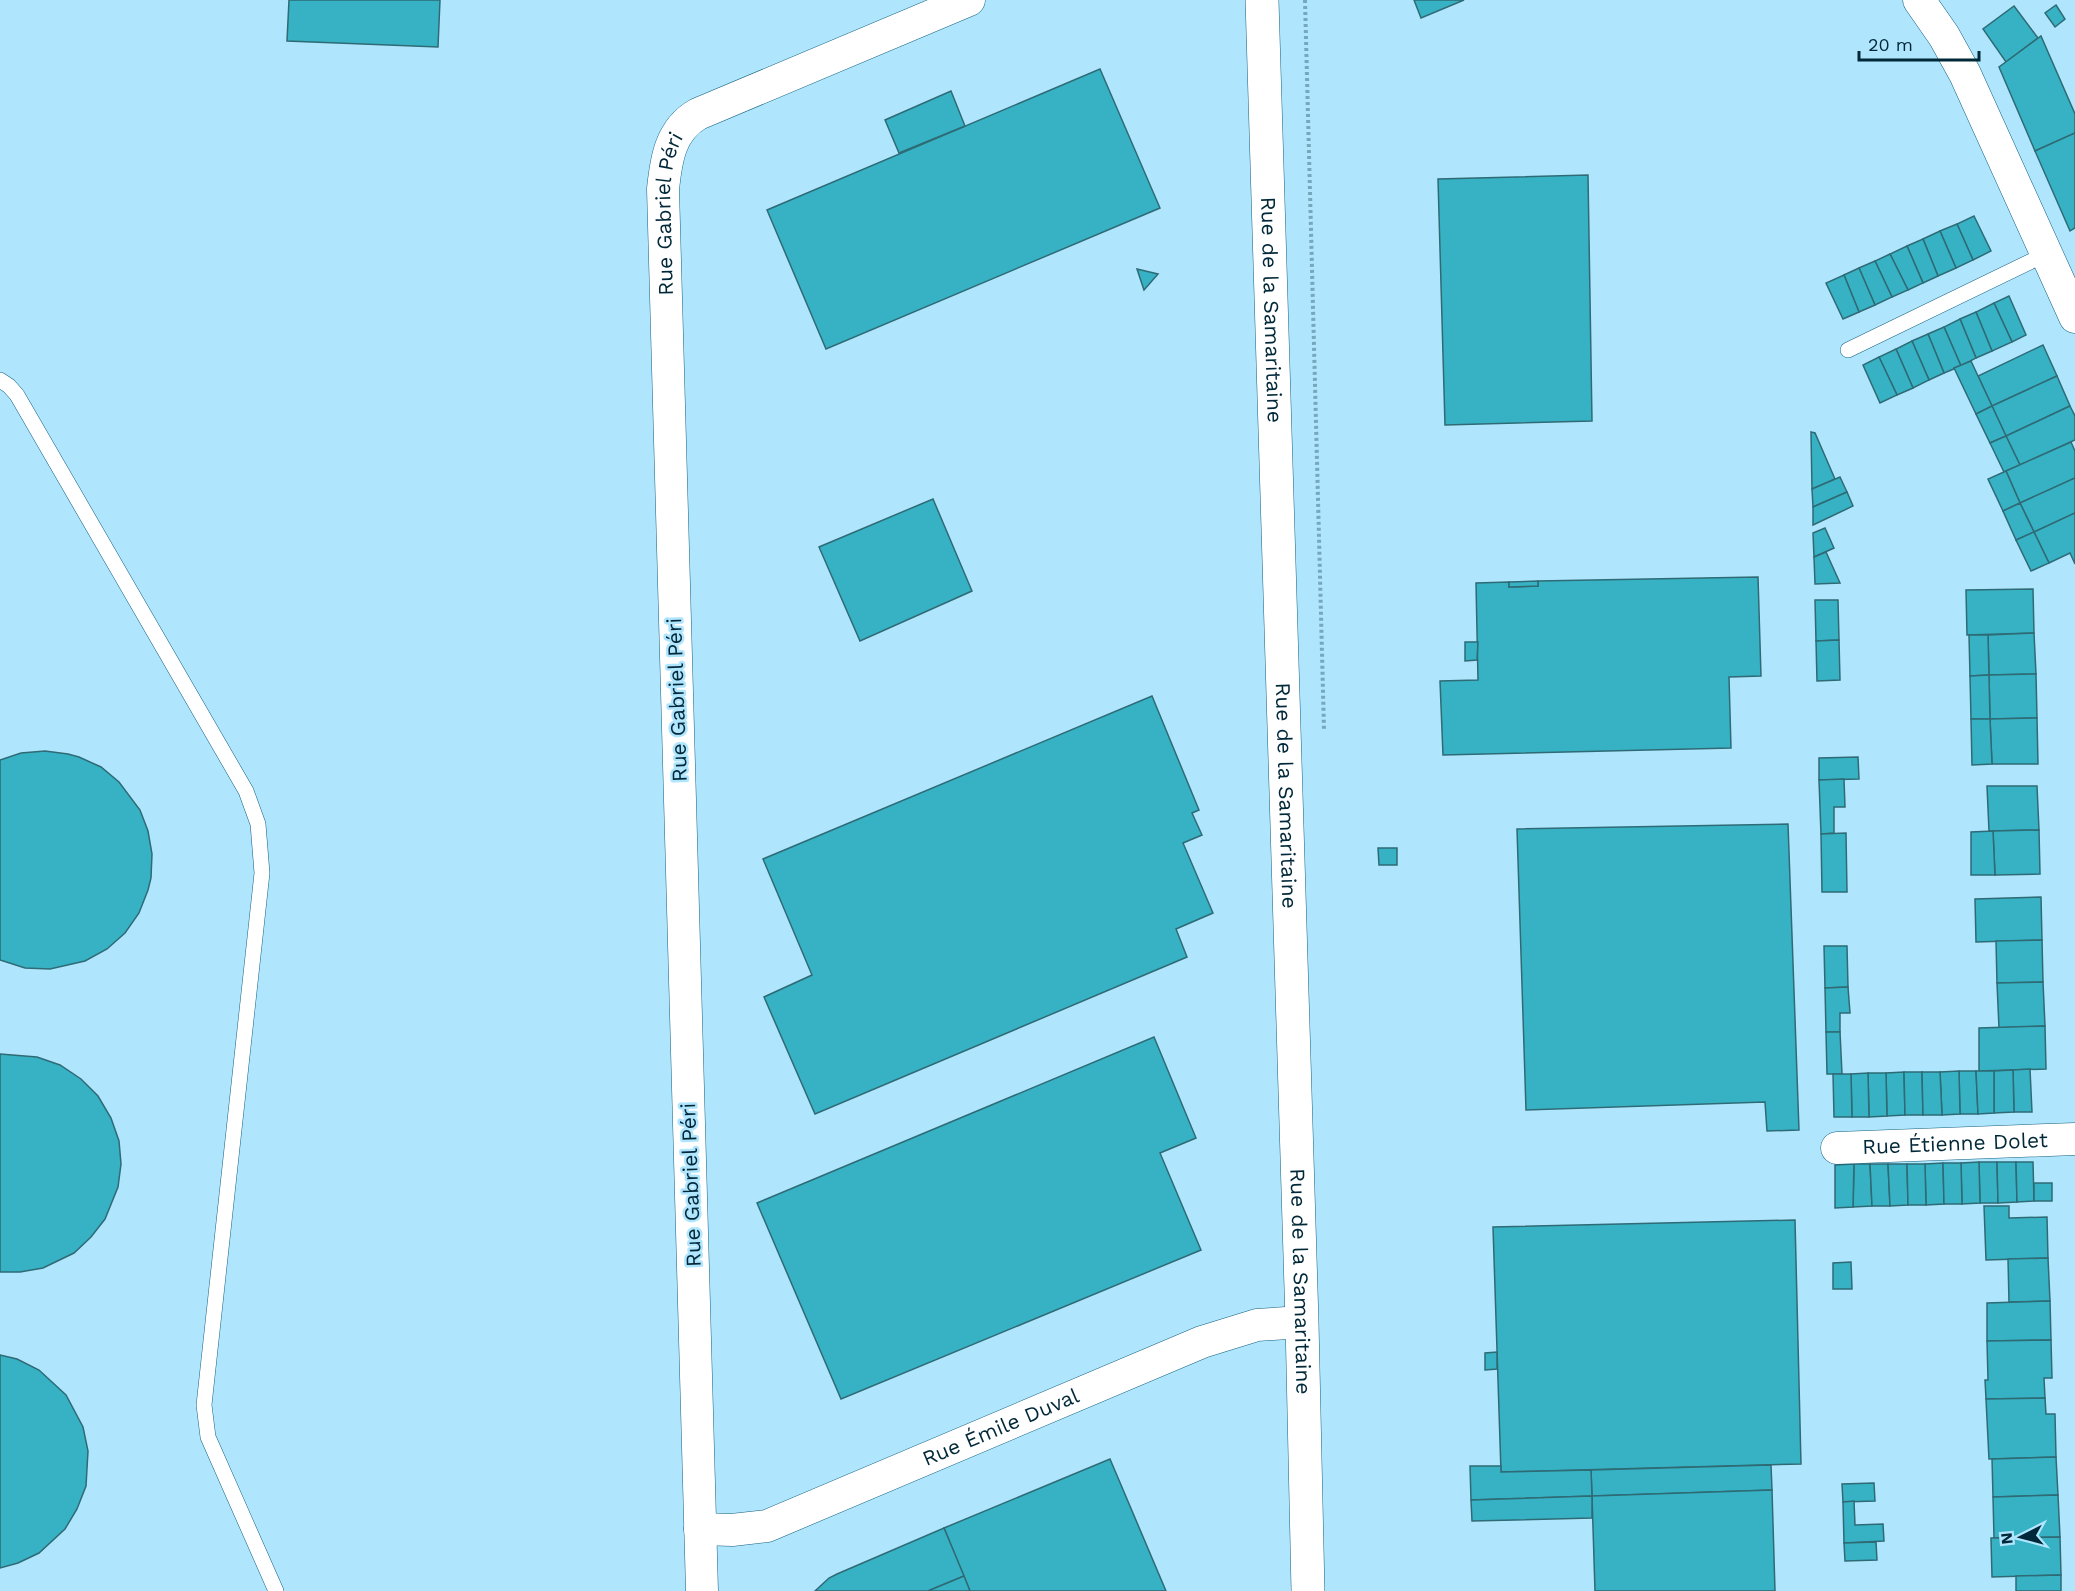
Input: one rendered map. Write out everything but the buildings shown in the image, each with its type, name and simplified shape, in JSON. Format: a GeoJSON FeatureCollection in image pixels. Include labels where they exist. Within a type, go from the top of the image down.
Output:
{"type":"FeatureCollection","features":[{"type":"Feature","properties":{"kind":"street","name":"Rue Gabriel Péri"},"geometry":{"type":"LineString","coordinates":[[702,1591],[663,189],[665,169],[676,134],[698,114],[969,0]]}},
{"type":"Feature","properties":{"kind":"street","name":"Rue de la Samaritaine"},"geometry":{"type":"LineString","coordinates":[[1262,0],[1308,1591]]}},
{"type":"Feature","properties":{"kind":"street"},"geometry":{"type":"LineString","coordinates":[[1919,0],[1944,36],[1965,74],[2075,317]]}},
{"type":"Feature","properties":{"kind":"street","name":"Rue Étienne Dolet"},"geometry":{"type":"LineString","coordinates":[[1837,1148],[2075,1139]]}},
{"type":"Feature","properties":{"kind":"street","name":"Rue Émile Duval"},"geometry":{"type":"LineString","coordinates":[[700,1530],[732,1530],[767,1526],[1222,1335],[1257,1325],[1302,1322]]}},
{"type":"Feature","properties":{"kind":"lane"},"geometry":{"type":"LineString","coordinates":[[1848,350],[2046,254]]}},
{"type":"Feature","properties":{"kind":"lane"},"geometry":{"type":"LineString","coordinates":[[0,380],[9,386],[22,405],[246,791],[258,824],[262,873],[204,1405],[208,1437],[276,1591]]}}]}
